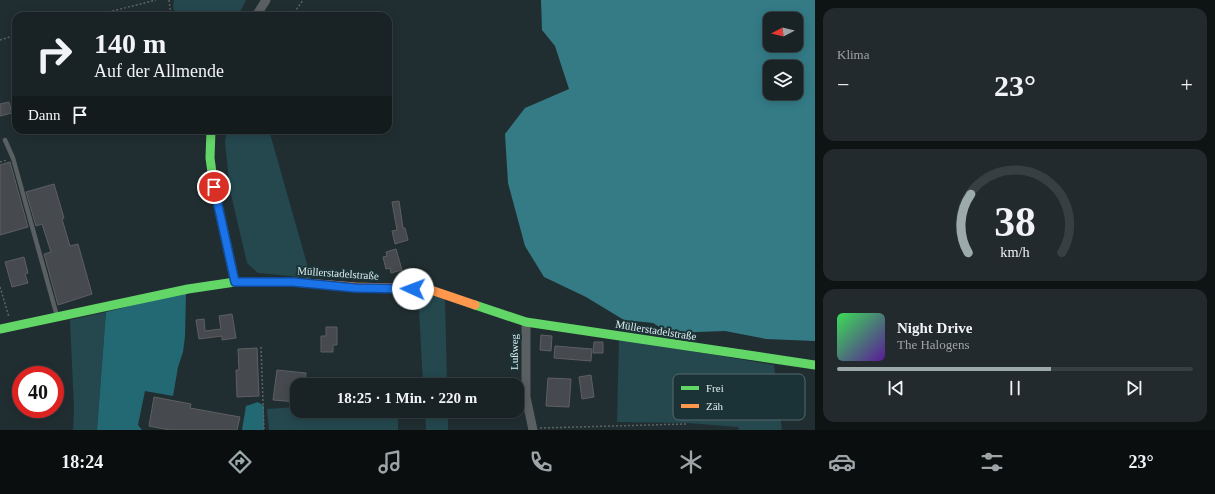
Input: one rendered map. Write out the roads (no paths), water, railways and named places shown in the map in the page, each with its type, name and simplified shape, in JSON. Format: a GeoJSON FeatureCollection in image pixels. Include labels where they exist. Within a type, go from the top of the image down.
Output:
{"type":"FeatureCollection","features":[{"type":"Feature","properties":{"kind":"street"},"geometry":{"type":"LineString","coordinates":[[258,12],[266,0]]}},
{"type":"Feature","properties":{"kind":"street"},"geometry":{"type":"LineString","coordinates":[[211,134],[210,158],[214,187],[235,282]]}},
{"type":"Feature","properties":{"kind":"street","name":"Müllerstadelstraße"},"geometry":{"type":"LineString","coordinates":[[0,329],[188,289],[235,282],[293,282],[355,288],[428,290],[526,322],[770,359],[815,364]]}},
{"type":"Feature","properties":{"kind":"street","name":"Lußweg"},"geometry":{"type":"LineString","coordinates":[[526,322],[526,397],[533,429]]}},
{"type":"Feature","properties":{"kind":"lane"},"geometry":{"type":"LineString","coordinates":[[5,140],[13,158],[58,317]]}}]}
